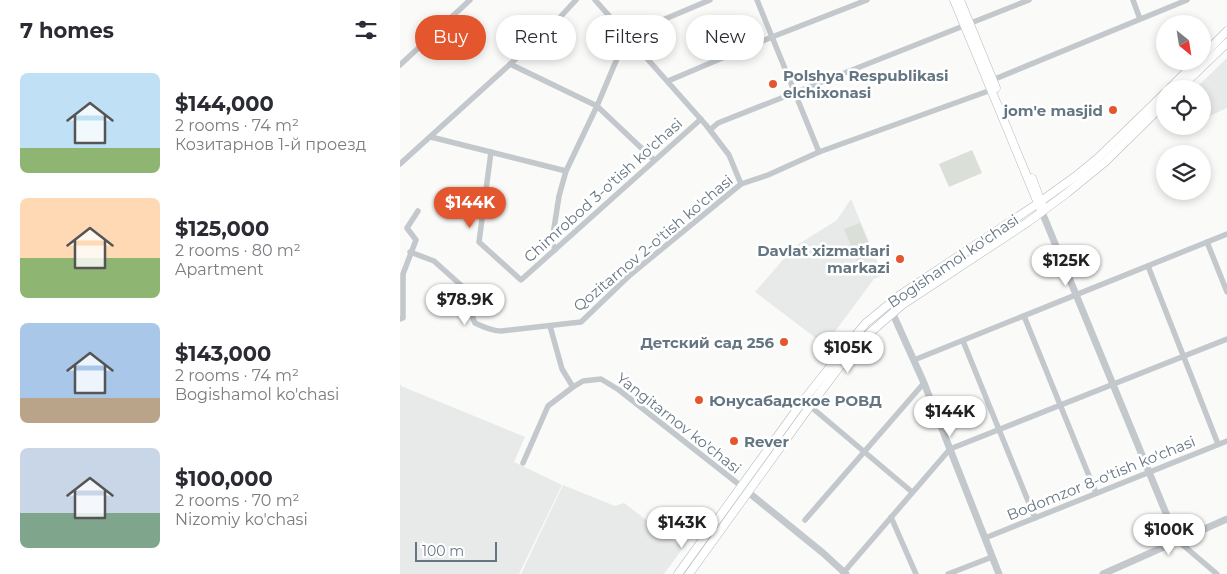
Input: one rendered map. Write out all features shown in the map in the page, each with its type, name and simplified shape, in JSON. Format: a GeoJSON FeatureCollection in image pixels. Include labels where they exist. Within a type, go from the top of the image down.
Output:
{"type":"FeatureCollection","features":[{"type":"Feature","properties":{"kind":"main road"},"geometry":{"type":"LineString","coordinates":[[954,0],[967,25],[992,85],[1042,212]]}},
{"type":"Feature","properties":{"kind":"main road"},"geometry":{"type":"LineString","coordinates":[[960,0],[967,25]]}},
{"type":"Feature","properties":{"kind":"main road"},"geometry":{"type":"LineString","coordinates":[[1211,47],[1227,31]]}},
{"type":"Feature","properties":{"kind":"main road"},"geometry":{"type":"LineString","coordinates":[[1185,80],[1227,42]]}},
{"type":"Feature","properties":{"kind":"main road","name":"Bogishamol ko'chasi"},"geometry":{"type":"LineString","coordinates":[[678,574],[803,401],[866,323],[900,295],[1039,202],[1099,157],[1156,102]]}},
{"type":"Feature","properties":{"kind":"main road","name":"Bogishamol ko'chasi"},"geometry":{"type":"LineString","coordinates":[[690,572],[855,347],[892,312],[1042,212],[1093,172],[1156,112]]}},
{"type":"Feature","properties":{"kind":"main road"},"geometry":{"type":"LineString","coordinates":[[741,486],[748,492]]}},
{"type":"Feature","properties":{"kind":"main road"},"geometry":{"type":"LineString","coordinates":[[684,565],[690,572]]}},
{"type":"Feature","properties":{"kind":"street"},"geometry":{"type":"LineString","coordinates":[[400,65],[470,0]]}},
{"type":"Feature","properties":{"kind":"street"},"geometry":{"type":"LineString","coordinates":[[400,164],[551,27],[576,0]]}},
{"type":"Feature","properties":{"kind":"street"},"geometry":{"type":"LineString","coordinates":[[595,0],[610,15]]}},
{"type":"Feature","properties":{"kind":"street"},"geometry":{"type":"LineString","coordinates":[[674,15],[710,0]]}},
{"type":"Feature","properties":{"kind":"street"},"geometry":{"type":"LineString","coordinates":[[757,0],[819,152]]}},
{"type":"Feature","properties":{"kind":"street"},"geometry":{"type":"LineString","coordinates":[[668,81],[772,37],[867,0]]}},
{"type":"Feature","properties":{"kind":"street"},"geometry":{"type":"LineString","coordinates":[[710,130],[718,123],[1027,0]]}},
{"type":"Feature","properties":{"kind":"street"},"geometry":{"type":"LineString","coordinates":[[1133,0],[1140,18]]}},
{"type":"Feature","properties":{"kind":"street","name":"Qozitarnov 2-o'tish ko'chasi"},"geometry":{"type":"LineString","coordinates":[[550,326],[581,322],[630,275],[741,184],[768,176],[819,152],[992,85],[1140,18],[1187,0]]}},
{"type":"Feature","properties":{"kind":"street"},"geometry":{"type":"LineString","coordinates":[[555,250],[552,241],[559,196],[566,171],[617,60]]}},
{"type":"Feature","properties":{"kind":"street"},"geometry":{"type":"LineString","coordinates":[[650,60],[729,155],[741,184]]}},
{"type":"Feature","properties":{"kind":"street"},"geometry":{"type":"LineString","coordinates":[[510,64],[597,106],[654,160]]}},
{"type":"Feature","properties":{"kind":"street","name":"Chimrobod 3-o'tish ko'chasi"},"geometry":{"type":"LineString","coordinates":[[491,152],[479,242],[521,280],[701,119]]}},
{"type":"Feature","properties":{"kind":"street"},"geometry":{"type":"LineString","coordinates":[[431,137],[566,171]]}},
{"type":"Feature","properties":{"kind":"street"},"geometry":{"type":"LineString","coordinates":[[401,319],[401,273],[416,240],[407,228],[418,211]]}},
{"type":"Feature","properties":{"kind":"street"},"geometry":{"type":"LineString","coordinates":[[1042,212],[1177,540],[1217,574]]}},
{"type":"Feature","properties":{"kind":"street"},"geometry":{"type":"LineString","coordinates":[[914,360],[1227,234]]}},
{"type":"Feature","properties":{"kind":"street"},"geometry":{"type":"LineString","coordinates":[[1207,242],[1227,292]]}},
{"type":"Feature","properties":{"kind":"street"},"geometry":{"type":"LineString","coordinates":[[410,252],[434,261],[462,287],[475,322],[494,331],[550,326],[562,368],[572,387]]}},
{"type":"Feature","properties":{"kind":"street"},"geometry":{"type":"LineString","coordinates":[[1148,266],[1218,444]]}},
{"type":"Feature","properties":{"kind":"street"},"geometry":{"type":"LineString","coordinates":[[892,312],[924,383],[999,574]]}},
{"type":"Feature","properties":{"kind":"street"},"geometry":{"type":"LineString","coordinates":[[1024,316],[1096,493]]}},
{"type":"Feature","properties":{"kind":"street"},"geometry":{"type":"LineString","coordinates":[[748,492],[845,573],[950,449],[1227,339]]}},
{"type":"Feature","properties":{"kind":"street"},"geometry":{"type":"LineString","coordinates":[[963,341],[1035,518]]}},
{"type":"Feature","properties":{"kind":"street","name":"Yangitarnov ko'chasi"},"geometry":{"type":"LineString","coordinates":[[523,463],[548,406],[572,387],[583,382],[601,379],[619,390],[741,486]]}},
{"type":"Feature","properties":{"kind":"street"},"geometry":{"type":"LineString","coordinates":[[805,520],[924,383]]}},
{"type":"Feature","properties":{"kind":"street"},"geometry":{"type":"LineString","coordinates":[[810,406],[912,492]]}},
{"type":"Feature","properties":{"kind":"street","name":"Bodomzor 8-o'tish ko'chasi"},"geometry":{"type":"LineString","coordinates":[[985,538],[1227,441]]}},
{"type":"Feature","properties":{"kind":"street"},"geometry":{"type":"LineString","coordinates":[[891,517],[916,574]]}},
{"type":"Feature","properties":{"kind":"street"},"geometry":{"type":"LineString","coordinates":[[1103,574],[1112,572],[1177,540],[1227,520]]}},
{"type":"Feature","properties":{"kind":"street"},"geometry":{"type":"LineString","coordinates":[[948,574],[992,557]]}},
{"type":"Feature","properties":{"kind":"shaded area"},"geometry":{"type":"Polygon","coordinates":[[[1227,58],[1227,108],[1211,115],[1211,80],[1204,80],[1227,58]]]}},
{"type":"Feature","properties":{"kind":"shaded area"},"geometry":{"type":"Polygon","coordinates":[[[972,150],[982,173],[949,187],[939,164],[972,150]]]}},
{"type":"Feature","properties":{"kind":"shaded area"},"geometry":{"type":"Polygon","coordinates":[[[851,199],[883,275],[874,279],[825,345],[755,292],[794,247],[837,220],[851,199]]]}},
{"type":"Feature","properties":{"kind":"shaded area"},"geometry":{"type":"Polygon","coordinates":[[[860,223],[873,254],[857,261],[844,229],[860,223]]]}},
{"type":"Feature","properties":{"kind":"shaded area"},"geometry":{"type":"Polygon","coordinates":[[[400,383],[401,386],[525,437],[514,462],[562,485],[519,574],[400,574],[400,383]]]}},
{"type":"Feature","properties":{"kind":"shaded area"},"geometry":{"type":"Polygon","coordinates":[[[563,485],[615,506],[624,503],[683,548],[664,574],[521,574],[563,485]]]}},
{"type":"Feature","properties":{"kind":"place","name":"Polshya Respublikasi elchixonasi"},"geometry":{"type":"Point","coordinates":[773,84]}},
{"type":"Feature","properties":{"kind":"place","name":"jom'e masjid"},"geometry":{"type":"Point","coordinates":[1113,110]}},
{"type":"Feature","properties":{"kind":"place","name":"Davlat xizmatlari markazi"},"geometry":{"type":"Point","coordinates":[900,259]}},
{"type":"Feature","properties":{"kind":"place","name":"Детский сад 256"},"geometry":{"type":"Point","coordinates":[784,342]}},
{"type":"Feature","properties":{"kind":"place","name":"Юнусабадское РОВД"},"geometry":{"type":"Point","coordinates":[699,400]}},
{"type":"Feature","properties":{"kind":"place","name":"Rever"},"geometry":{"type":"Point","coordinates":[734,441]}}]}
